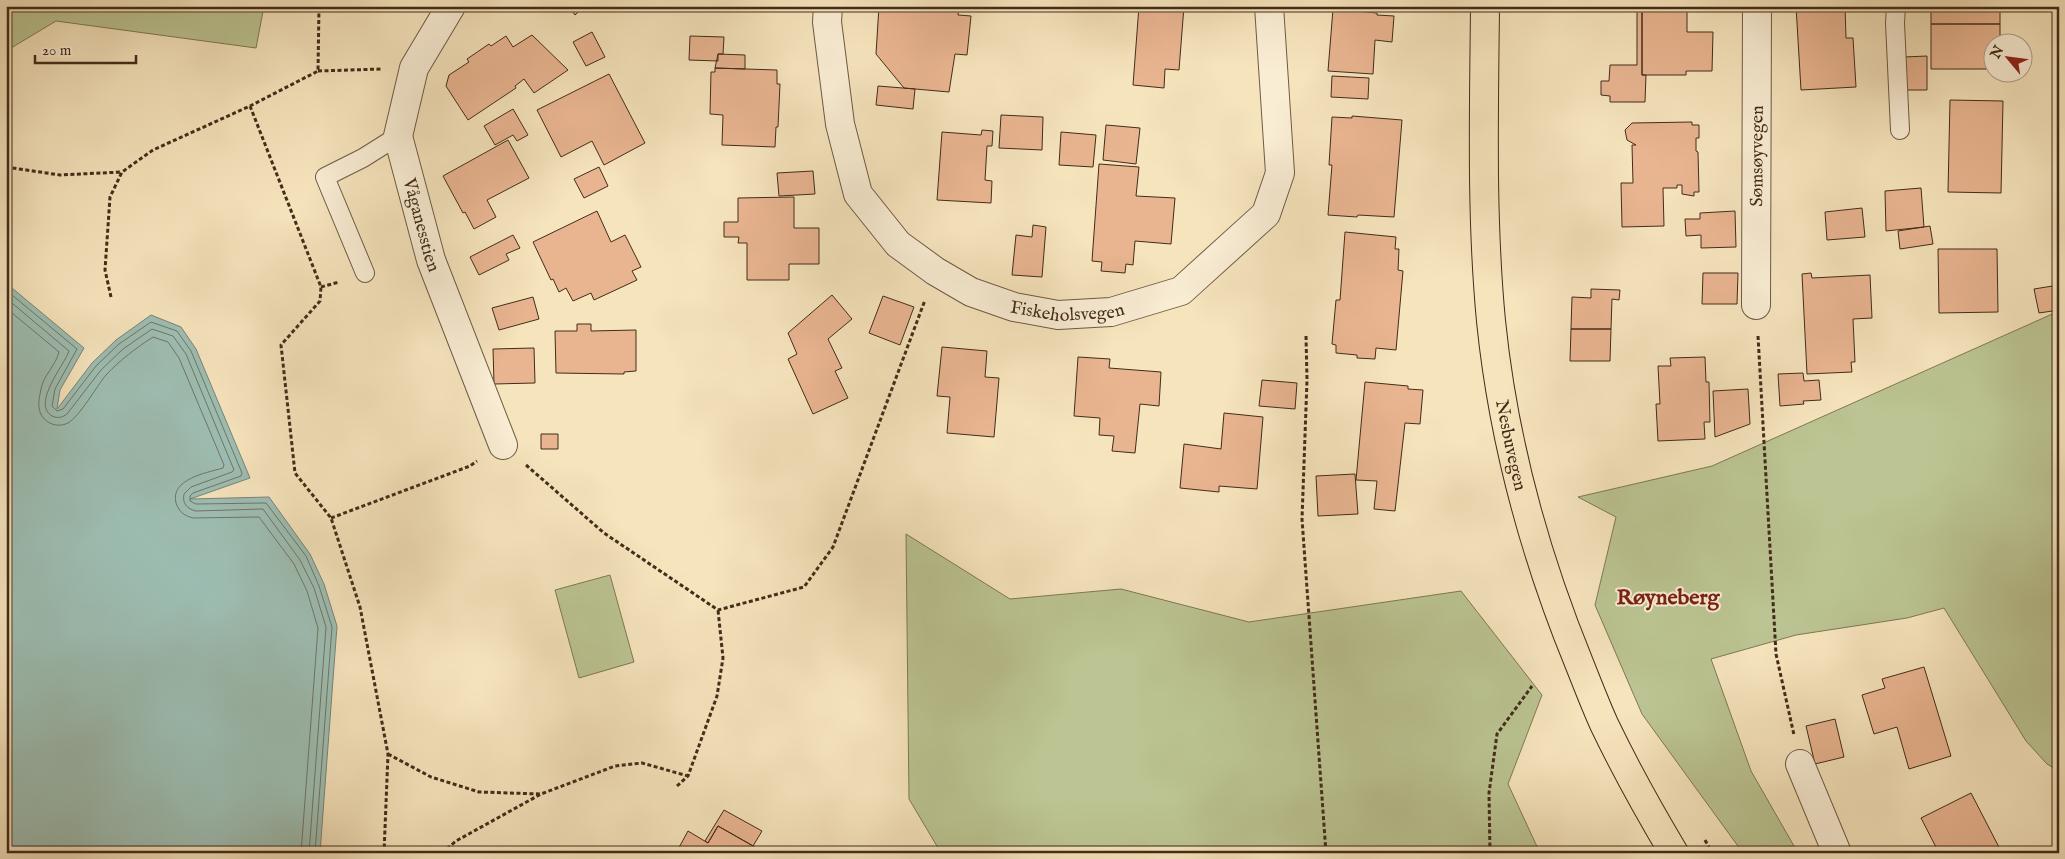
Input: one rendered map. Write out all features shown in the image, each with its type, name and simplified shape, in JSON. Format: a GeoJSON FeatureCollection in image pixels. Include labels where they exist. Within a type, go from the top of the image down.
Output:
{"type":"FeatureCollection","features":[{"type":"Feature","properties":{"kind":"main road","name":"Nesbuvegen"},"geometry":{"type":"LineString","coordinates":[[1484,6],[1486,262],[1491,322],[1510,441],[1526,510],[1549,587],[1575,654],[1603,722],[1642,798],[1674,853]]}},
{"type":"Feature","properties":{"kind":"street","name":"Våganesstien"},"geometry":{"type":"LineString","coordinates":[[451,6],[414,68],[398,136],[431,260],[503,444]]}},
{"type":"Feature","properties":{"kind":"street","name":"Fiskeholsvegen"},"geometry":{"type":"LineString","coordinates":[[828,6],[827,22],[840,124],[858,194],[898,244],[935,271],[970,292],[1014,307],[1058,315],[1111,312],[1181,291],[1266,214],[1280,173],[1269,6]]}},
{"type":"Feature","properties":{"kind":"street","name":"Sømsøyvegen"},"geometry":{"type":"LineString","coordinates":[[1756,305],[1757,6]]}},
{"type":"Feature","properties":{"kind":"street"},"geometry":{"type":"LineString","coordinates":[[1800,764],[1836,853]]}},
{"type":"Feature","properties":{"kind":"lane"},"geometry":{"type":"LineString","coordinates":[[1896,6],[1895,23],[1900,130]]}},
{"type":"Feature","properties":{"kind":"lane"},"geometry":{"type":"LineString","coordinates":[[365,273],[325,177],[363,158],[398,136]]}},
{"type":"Feature","properties":{"kind":"path"},"geometry":{"type":"LineString","coordinates":[[318,71],[320,6]]}},
{"type":"Feature","properties":{"kind":"path"},"geometry":{"type":"LineString","coordinates":[[110,298],[105,270],[110,197],[122,172],[153,150],[250,106],[318,71],[414,68]]}},
{"type":"Feature","properties":{"kind":"path"},"geometry":{"type":"LineString","coordinates":[[250,106],[321,288],[320,301],[280,345],[295,473],[331,518],[360,607],[388,754],[384,853]]}},
{"type":"Feature","properties":{"kind":"path"},"geometry":{"type":"LineString","coordinates":[[6,167],[60,175],[122,172]]}},
{"type":"Feature","properties":{"kind":"path"},"geometry":{"type":"LineString","coordinates":[[331,518],[470,466],[503,444],[604,533],[718,610],[804,587],[833,547],[935,271]]}},
{"type":"Feature","properties":{"kind":"path"},"geometry":{"type":"LineString","coordinates":[[1756,305],[1776,654],[1800,764]]}},
{"type":"Feature","properties":{"kind":"path"},"geometry":{"type":"LineString","coordinates":[[1306,336],[1307,380],[1302,519],[1326,853]]}},
{"type":"Feature","properties":{"kind":"path"},"geometry":{"type":"LineString","coordinates":[[677,786],[688,776],[717,696],[723,658],[718,610]]}},
{"type":"Feature","properties":{"kind":"path"},"geometry":{"type":"LineString","coordinates":[[1490,853],[1490,794],[1497,734],[1532,686]]}},
{"type":"Feature","properties":{"kind":"path"},"geometry":{"type":"LineString","coordinates":[[388,754],[431,777],[479,792],[541,794]]}},
{"type":"Feature","properties":{"kind":"path"},"geometry":{"type":"LineString","coordinates":[[442,853],[456,841],[541,794],[615,766],[642,763],[688,776]]}},
{"type":"Feature","properties":{"kind":"path"},"geometry":{"type":"LineString","coordinates":[[1703,837],[1712,853]]}},
{"type":"Feature","properties":{"kind":"green space"},"geometry":{"type":"Polygon","coordinates":[[[6,6],[264,6],[256,48],[56,21],[6,51],[6,6]]]}},
{"type":"Feature","properties":{"kind":"green space"},"geometry":{"type":"Polygon","coordinates":[[[2059,311],[2059,771],[2047,764],[2026,741],[1944,608],[1907,618],[1796,635],[1711,659],[1751,771],[1798,853],[1743,853],[1642,714],[1595,605],[1616,517],[1578,497],[1712,466],[2059,311]]]}},
{"type":"Feature","properties":{"kind":"green space"},"geometry":{"type":"Polygon","coordinates":[[[906,534],[1010,599],[1121,589],[1249,622],[1461,591],[1542,695],[1508,784],[1540,853],[941,853],[909,799],[906,534]]]}},
{"type":"Feature","properties":{"kind":"green space"},"geometry":{"type":"Polygon","coordinates":[[[610,575],[634,662],[579,678],[555,590],[610,575]]]}},
{"type":"Feature","properties":{"kind":"water"},"geometry":{"type":"Polygon","coordinates":[[[6,283],[84,348],[60,390],[57,409],[92,363],[116,340],[151,315],[181,327],[196,349],[250,478],[190,499],[269,497],[310,554],[324,584],[337,626],[320,853],[6,853],[6,283]]]}},
{"type":"Feature","properties":{"kind":"building"},"geometry":{"type":"Polygon","coordinates":[[[568,6],[585,6],[575,15],[568,6]]]}},
{"type":"Feature","properties":{"kind":"building"},"geometry":{"type":"Polygon","coordinates":[[[730,6],[768,6],[768,8],[730,6]]]}},
{"type":"Feature","properties":{"kind":"building"},"geometry":{"type":"Polygon","coordinates":[[[879,6],[959,6],[958,15],[971,16],[967,55],[955,54],[949,92],[904,88],[876,54],[879,6]]]}},
{"type":"Feature","properties":{"kind":"building"},"geometry":{"type":"Polygon","coordinates":[[[1139,6],[1184,6],[1179,70],[1165,69],[1164,88],[1133,85],[1139,6]]]}},
{"type":"Feature","properties":{"kind":"building"},"geometry":{"type":"Polygon","coordinates":[[[1637,6],[1642,6],[1642,75],[1646,75],[1645,102],[1610,102],[1610,96],[1601,95],[1601,81],[1609,81],[1610,65],[1637,65],[1637,6]]]}},
{"type":"Feature","properties":{"kind":"building"},"geometry":{"type":"Polygon","coordinates":[[[1642,6],[1687,6],[1687,32],[1713,32],[1712,71],[1686,71],[1686,75],[1642,75],[1642,6]]]}},
{"type":"Feature","properties":{"kind":"building"},"geometry":{"type":"Polygon","coordinates":[[[1796,6],[1845,6],[1846,38],[1853,38],[1856,87],[1801,90],[1796,6]]]}},
{"type":"Feature","properties":{"kind":"building"},"geometry":{"type":"Polygon","coordinates":[[[1931,6],[2000,6],[2000,24],[1931,24],[1931,6]]]}},
{"type":"Feature","properties":{"kind":"building"},"geometry":{"type":"Polygon","coordinates":[[[1333,9],[1394,16],[1392,42],[1375,40],[1373,74],[1328,71],[1333,9]]]}},
{"type":"Feature","properties":{"kind":"building"},"geometry":{"type":"Polygon","coordinates":[[[1931,24],[2000,24],[2000,32],[1982,32],[1982,69],[1931,69],[1931,24]]]}},
{"type":"Feature","properties":{"kind":"building"},"geometry":{"type":"Polygon","coordinates":[[[592,32],[605,57],[586,66],[573,42],[592,32]]]}},
{"type":"Feature","properties":{"kind":"building"},"geometry":{"type":"Polygon","coordinates":[[[532,35],[568,70],[534,93],[524,79],[515,86],[516,88],[468,120],[446,86],[449,75],[469,62],[467,59],[489,44],[491,46],[506,36],[513,47],[532,35]]]}},
{"type":"Feature","properties":{"kind":"building"},"geometry":{"type":"Polygon","coordinates":[[[690,36],[724,37],[723,54],[718,54],[718,61],[689,60],[690,36]]]}},
{"type":"Feature","properties":{"kind":"building"},"geometry":{"type":"Polygon","coordinates":[[[718,54],[745,55],[745,69],[715,68],[718,54]]]}},
{"type":"Feature","properties":{"kind":"building"},"geometry":{"type":"Polygon","coordinates":[[[1927,56],[1927,90],[1904,90],[1904,57],[1927,56]]]}},
{"type":"Feature","properties":{"kind":"building"},"geometry":{"type":"Polygon","coordinates":[[[715,68],[777,70],[777,84],[780,84],[775,147],[722,145],[723,115],[710,114],[711,72],[715,72],[715,68]]]}},
{"type":"Feature","properties":{"kind":"building"},"geometry":{"type":"Polygon","coordinates":[[[609,74],[645,143],[604,165],[592,141],[561,157],[537,110],[609,74]]]}},
{"type":"Feature","properties":{"kind":"building"},"geometry":{"type":"Polygon","coordinates":[[[1332,76],[1369,78],[1368,99],[1331,97],[1332,76]]]}},
{"type":"Feature","properties":{"kind":"building"},"geometry":{"type":"Polygon","coordinates":[[[878,86],[915,89],[913,109],[876,105],[878,86]]]}},
{"type":"Feature","properties":{"kind":"building"},"geometry":{"type":"Polygon","coordinates":[[[1950,100],[2003,101],[2001,193],[1948,192],[1950,100]]]}},
{"type":"Feature","properties":{"kind":"building"},"geometry":{"type":"Polygon","coordinates":[[[513,109],[528,135],[517,141],[513,135],[495,145],[484,126],[513,109]]]}},
{"type":"Feature","properties":{"kind":"building"},"geometry":{"type":"Polygon","coordinates":[[[1001,115],[1043,117],[1042,150],[999,148],[1001,115]]]}},
{"type":"Feature","properties":{"kind":"building"},"geometry":{"type":"Polygon","coordinates":[[[1352,116],[1402,120],[1394,217],[1328,215],[1332,165],[1329,165],[1332,117],[1352,118],[1352,116]]]}},
{"type":"Feature","properties":{"kind":"building"},"geometry":{"type":"Polygon","coordinates":[[[1692,122],[1692,125],[1699,125],[1696,151],[1698,152],[1699,192],[1694,192],[1694,196],[1682,194],[1682,185],[1677,185],[1677,188],[1663,188],[1664,226],[1622,227],[1621,183],[1633,183],[1632,145],[1636,145],[1627,140],[1625,130],[1632,123],[1692,122]]]}},
{"type":"Feature","properties":{"kind":"building"},"geometry":{"type":"Polygon","coordinates":[[[1106,125],[1140,128],[1136,164],[1103,160],[1106,125]]]}},
{"type":"Feature","properties":{"kind":"building"},"geometry":{"type":"Polygon","coordinates":[[[982,130],[993,131],[992,146],[987,146],[985,180],[992,181],[991,203],[937,200],[942,132],[981,135],[982,130]]]}},
{"type":"Feature","properties":{"kind":"building"},"geometry":{"type":"Polygon","coordinates":[[[1061,132],[1096,135],[1093,167],[1059,165],[1061,132]]]}},
{"type":"Feature","properties":{"kind":"building"},"geometry":{"type":"Polygon","coordinates":[[[508,140],[529,178],[487,200],[496,217],[474,229],[443,176],[508,140]]]}},
{"type":"Feature","properties":{"kind":"building"},"geometry":{"type":"Polygon","coordinates":[[[1099,164],[1139,167],[1136,196],[1175,198],[1171,244],[1135,241],[1133,265],[1126,264],[1125,273],[1101,271],[1102,262],[1092,261],[1099,164]]]}},
{"type":"Feature","properties":{"kind":"building"},"geometry":{"type":"Polygon","coordinates":[[[599,167],[608,186],[584,198],[574,179],[599,167]]]}},
{"type":"Feature","properties":{"kind":"building"},"geometry":{"type":"Polygon","coordinates":[[[813,171],[815,194],[779,196],[777,173],[813,171]]]}},
{"type":"Feature","properties":{"kind":"building"},"geometry":{"type":"Polygon","coordinates":[[[1921,188],[1924,227],[1886,231],[1885,191],[1921,188]]]}},
{"type":"Feature","properties":{"kind":"building"},"geometry":{"type":"Polygon","coordinates":[[[794,197],[794,228],[819,228],[819,264],[789,264],[789,280],[747,280],[747,243],[738,243],[739,237],[724,237],[724,222],[738,222],[738,198],[794,197]]]}},
{"type":"Feature","properties":{"kind":"building"},"geometry":{"type":"Polygon","coordinates":[[[1862,208],[1865,237],[1827,240],[1825,212],[1862,208]]]}},
{"type":"Feature","properties":{"kind":"building"},"geometry":{"type":"Polygon","coordinates":[[[597,211],[611,242],[625,235],[641,267],[632,271],[637,280],[594,300],[591,293],[573,301],[566,288],[559,292],[553,279],[551,280],[533,242],[597,211]]]}},
{"type":"Feature","properties":{"kind":"building"},"geometry":{"type":"Polygon","coordinates":[[[1735,211],[1736,247],[1701,248],[1701,235],[1686,236],[1685,219],[1700,219],[1700,213],[1735,211]]]}},
{"type":"Feature","properties":{"kind":"building"},"geometry":{"type":"Polygon","coordinates":[[[1033,225],[1046,227],[1042,277],[1012,275],[1016,235],[1032,237],[1033,225]]]}},
{"type":"Feature","properties":{"kind":"building"},"geometry":{"type":"Polygon","coordinates":[[[1930,226],[1933,244],[1900,249],[1898,231],[1930,226]]]}},
{"type":"Feature","properties":{"kind":"building"},"geometry":{"type":"Polygon","coordinates":[[[1345,232],[1396,237],[1395,249],[1399,249],[1398,270],[1403,271],[1396,350],[1376,348],[1375,359],[1357,358],[1357,355],[1336,353],[1336,345],[1332,344],[1336,300],[1340,300],[1345,232]]]}},
{"type":"Feature","properties":{"kind":"building"},"geometry":{"type":"Polygon","coordinates":[[[513,235],[520,248],[506,254],[509,260],[479,275],[470,257],[513,235]]]}},
{"type":"Feature","properties":{"kind":"building"},"geometry":{"type":"Polygon","coordinates":[[[1938,249],[1997,249],[1998,312],[1939,313],[1938,249]]]}},
{"type":"Feature","properties":{"kind":"building"},"geometry":{"type":"Polygon","coordinates":[[[1703,273],[1738,273],[1737,304],[1702,304],[1703,273]]]}},
{"type":"Feature","properties":{"kind":"building"},"geometry":{"type":"Polygon","coordinates":[[[1811,273],[1812,278],[1870,275],[1872,318],[1853,319],[1855,362],[1851,362],[1852,372],[1807,374],[1802,274],[1811,273]]]}},
{"type":"Feature","properties":{"kind":"building"},"geometry":{"type":"Polygon","coordinates":[[[2059,285],[2059,310],[2039,313],[2034,289],[2059,285]]]}},
{"type":"Feature","properties":{"kind":"building"},"geometry":{"type":"Polygon","coordinates":[[[1591,289],[1620,290],[1619,300],[1612,299],[1611,329],[1571,329],[1572,297],[1591,298],[1591,289]]]}},
{"type":"Feature","properties":{"kind":"building"},"geometry":{"type":"Polygon","coordinates":[[[832,295],[852,319],[828,339],[842,368],[835,371],[848,398],[813,414],[788,359],[797,354],[788,333],[832,295]]]}},
{"type":"Feature","properties":{"kind":"building"},"geometry":{"type":"Polygon","coordinates":[[[883,296],[914,307],[900,345],[869,333],[883,296]]]}},
{"type":"Feature","properties":{"kind":"building"},"geometry":{"type":"Polygon","coordinates":[[[533,297],[539,319],[499,330],[492,308],[533,297]]]}},
{"type":"Feature","properties":{"kind":"building"},"geometry":{"type":"Polygon","coordinates":[[[577,324],[591,324],[591,331],[636,330],[636,371],[624,372],[624,374],[556,373],[555,331],[577,331],[577,324]]]}},
{"type":"Feature","properties":{"kind":"building"},"geometry":{"type":"Polygon","coordinates":[[[1571,329],[1611,329],[1610,361],[1570,361],[1571,329]]]}},
{"type":"Feature","properties":{"kind":"building"},"geometry":{"type":"Polygon","coordinates":[[[942,347],[987,351],[985,377],[999,378],[994,437],[947,433],[950,397],[937,396],[942,347]]]}},
{"type":"Feature","properties":{"kind":"building"},"geometry":{"type":"Polygon","coordinates":[[[534,348],[535,383],[494,384],[493,349],[534,348]]]}},
{"type":"Feature","properties":{"kind":"building"},"geometry":{"type":"Polygon","coordinates":[[[1078,357],[1110,359],[1109,368],[1161,372],[1159,406],[1140,404],[1135,453],[1112,451],[1114,436],[1099,435],[1100,418],[1074,416],[1078,357]]]}},
{"type":"Feature","properties":{"kind":"building"},"geometry":{"type":"Polygon","coordinates":[[[1705,357],[1706,382],[1709,382],[1710,422],[1704,422],[1705,439],[1658,441],[1656,404],[1660,404],[1658,366],[1671,366],[1670,358],[1705,357]]]}},
{"type":"Feature","properties":{"kind":"building"},"geometry":{"type":"Polygon","coordinates":[[[1803,373],[1804,381],[1819,380],[1821,400],[1803,401],[1804,404],[1780,406],[1778,374],[1803,373]]]}},
{"type":"Feature","properties":{"kind":"building"},"geometry":{"type":"Polygon","coordinates":[[[1262,380],[1297,383],[1295,409],[1259,406],[1262,380]]]}},
{"type":"Feature","properties":{"kind":"building"},"geometry":{"type":"Polygon","coordinates":[[[1365,382],[1408,386],[1408,389],[1423,390],[1420,424],[1405,423],[1395,511],[1374,509],[1377,481],[1356,480],[1365,382]]]}},
{"type":"Feature","properties":{"kind":"building"},"geometry":{"type":"Polygon","coordinates":[[[1748,389],[1750,424],[1715,437],[1713,391],[1748,389]]]}},
{"type":"Feature","properties":{"kind":"building"},"geometry":{"type":"Polygon","coordinates":[[[1224,413],[1263,417],[1257,489],[1219,486],[1219,492],[1180,488],[1184,444],[1221,449],[1224,413]]]}},
{"type":"Feature","properties":{"kind":"building"},"geometry":{"type":"Polygon","coordinates":[[[541,434],[558,434],[558,449],[541,449],[541,434]]]}},
{"type":"Feature","properties":{"kind":"building"},"geometry":{"type":"Polygon","coordinates":[[[1355,474],[1358,514],[1318,516],[1316,476],[1355,474]]]}},
{"type":"Feature","properties":{"kind":"building"},"geometry":{"type":"Polygon","coordinates":[[[1924,667],[1951,756],[1909,769],[1897,727],[1874,734],[1862,695],[1885,688],[1882,679],[1924,667]]]}},
{"type":"Feature","properties":{"kind":"building"},"geometry":{"type":"Polygon","coordinates":[[[1835,719],[1844,757],[1815,764],[1806,726],[1835,719]]]}},
{"type":"Feature","properties":{"kind":"building"},"geometry":{"type":"Polygon","coordinates":[[[1971,793],[2002,853],[1939,853],[1921,818],[1971,793]]]}},
{"type":"Feature","properties":{"kind":"building"},"geometry":{"type":"Polygon","coordinates":[[[724,810],[762,831],[753,846],[718,826],[708,843],[705,841],[724,810]]]}},
{"type":"Feature","properties":{"kind":"building"},"geometry":{"type":"Polygon","coordinates":[[[718,826],[755,847],[752,853],[676,853],[688,831],[708,843],[718,826]]]}},
{"type":"Feature","properties":{"kind":"district","name":"Røyneberg"},"geometry":{"type":"Point","coordinates":[1668,596]}}]}
